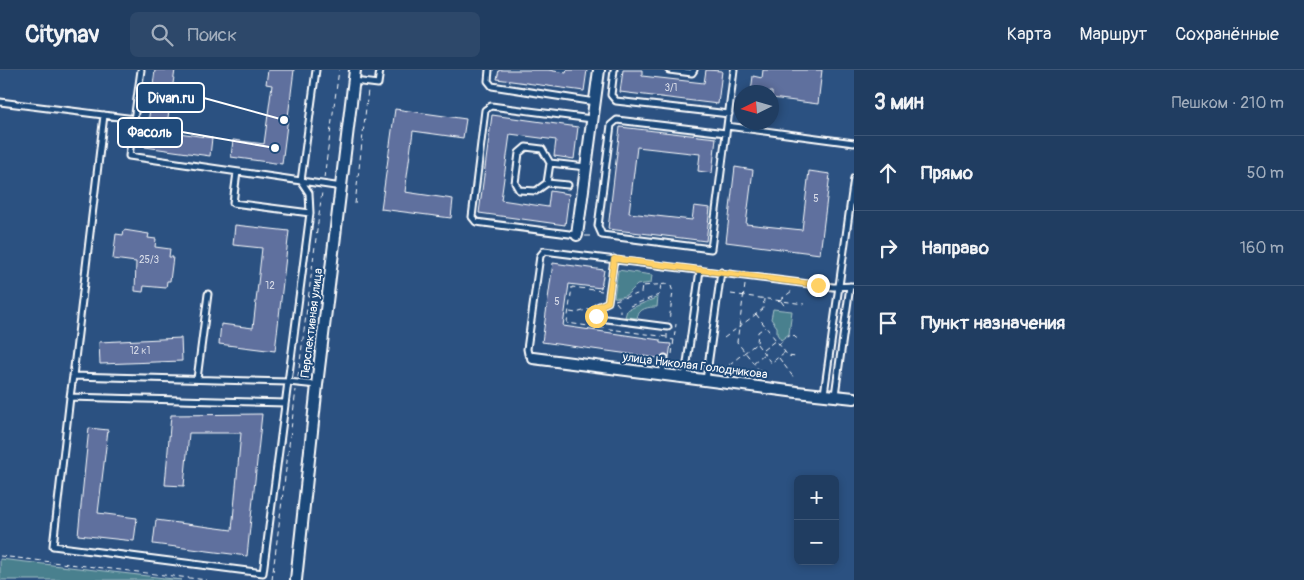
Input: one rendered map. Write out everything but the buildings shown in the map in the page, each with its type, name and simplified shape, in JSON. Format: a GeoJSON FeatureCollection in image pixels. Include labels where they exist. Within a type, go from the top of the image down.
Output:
{"type":"FeatureCollection","features":[{"type":"Feature","properties":{"kind":"street","name":"Перспективная улица"},"geometry":{"type":"LineString","coordinates":[[296,580],[317,385],[355,70]]}},
{"type":"Feature","properties":{"kind":"street"},"geometry":{"type":"LineString","coordinates":[[577,235],[599,70]]}},
{"type":"Feature","properties":{"kind":"street","name":"улица Николая Голодникова"},"geometry":{"type":"LineString","coordinates":[[533,358],[854,398]]}},
{"type":"Feature","properties":{"kind":"lane"},"geometry":{"type":"LineString","coordinates":[[141,70],[129,156],[342,187]]}},
{"type":"Feature","properties":{"kind":"lane"},"geometry":{"type":"LineString","coordinates":[[104,115],[53,546],[263,572],[310,213],[309,193],[302,181],[316,70]]}},
{"type":"Feature","properties":{"kind":"lane"},"geometry":{"type":"LineString","coordinates":[[354,81],[378,84],[380,70]]}},
{"type":"Feature","properties":{"kind":"lane"},"geometry":{"type":"LineString","coordinates":[[489,70],[488,81],[492,86],[595,102]]}},
{"type":"Feature","properties":{"kind":"lane"},"geometry":{"type":"LineString","coordinates":[[614,70],[611,95],[616,101],[729,114]]}},
{"type":"Feature","properties":{"kind":"lane"},"geometry":{"type":"LineString","coordinates":[[669,70],[692,73],[694,70]]}},
{"type":"Feature","properties":{"kind":"lane"},"geometry":{"type":"LineString","coordinates":[[726,133],[617,120],[611,125],[598,226],[602,235],[711,249],[729,114],[734,70]]}},
{"type":"Feature","properties":{"kind":"lane"},"geometry":{"type":"LineString","coordinates":[[0,102],[135,119]]}},
{"type":"Feature","properties":{"kind":"lane"},"geometry":{"type":"LineString","coordinates":[[577,235],[476,222],[472,217],[485,110],[491,106],[593,119]]}},
{"type":"Feature","properties":{"kind":"lane"},"geometry":{"type":"LineString","coordinates":[[727,126],[854,143]]}},
{"type":"Feature","properties":{"kind":"lane"},"geometry":{"type":"LineString","coordinates":[[547,183],[550,163],[542,149],[526,148],[519,153],[515,183],[519,190],[536,191],[547,183],[568,185]]}},
{"type":"Feature","properties":{"kind":"lane"},"geometry":{"type":"LineString","coordinates":[[550,163],[586,168]]}},
{"type":"Feature","properties":{"kind":"lane"},"geometry":{"type":"LineString","coordinates":[[237,172],[233,203],[310,213]]}},
{"type":"Feature","properties":{"kind":"lane"},"geometry":{"type":"LineString","coordinates":[[824,394],[854,178]]}},
{"type":"Feature","properties":{"kind":"lane"},"geometry":{"type":"LineString","coordinates":[[533,358],[528,354],[527,348],[541,252],[548,250],[700,270],[852,286],[835,395]]}},
{"type":"Feature","properties":{"kind":"lane"},"geometry":{"type":"LineString","coordinates":[[614,259],[608,302],[597,307],[596,313],[598,317],[668,327]]}},
{"type":"Feature","properties":{"kind":"lane"},"geometry":{"type":"LineString","coordinates":[[685,377],[700,270]]}},
{"type":"Feature","properties":{"kind":"lane"},"geometry":{"type":"LineString","coordinates":[[706,380],[721,272]]}},
{"type":"Feature","properties":{"kind":"lane"},"geometry":{"type":"LineString","coordinates":[[197,379],[208,294]]}},
{"type":"Feature","properties":{"kind":"lane"},"geometry":{"type":"LineString","coordinates":[[662,374],[665,358]]}},
{"type":"Feature","properties":{"kind":"lane"},"geometry":{"type":"LineString","coordinates":[[73,376],[288,382],[317,385]]}},
{"type":"Feature","properties":{"kind":"lane"},"geometry":{"type":"LineString","coordinates":[[70,397],[285,403]]}},
{"type":"Feature","properties":{"kind":"path"},"geometry":{"type":"LineString","coordinates":[[272,580],[339,70]]}},
{"type":"Feature","properties":{"kind":"path"},"geometry":{"type":"LineString","coordinates":[[355,204],[369,83]]}},
{"type":"Feature","properties":{"kind":"path"},"geometry":{"type":"LineString","coordinates":[[577,235],[602,235]]}},
{"type":"Feature","properties":{"kind":"path"},"geometry":{"type":"LineString","coordinates":[[608,302],[641,293],[642,286],[661,284],[671,286],[673,292],[666,339],[674,340]]}},
{"type":"Feature","properties":{"kind":"path"},"geometry":{"type":"LineString","coordinates":[[630,306],[659,295],[661,284]]}},
{"type":"Feature","properties":{"kind":"path"},"geometry":{"type":"LineString","coordinates":[[745,285],[737,342],[762,375]]}},
{"type":"Feature","properties":{"kind":"path"},"geometry":{"type":"LineString","coordinates":[[780,301],[792,291]]}},
{"type":"Feature","properties":{"kind":"path"},"geometry":{"type":"LineString","coordinates":[[731,294],[804,304]]}},
{"type":"Feature","properties":{"kind":"path"},"geometry":{"type":"LineString","coordinates":[[724,338],[763,309],[764,298]]}},
{"type":"Feature","properties":{"kind":"path"},"geometry":{"type":"LineString","coordinates":[[615,301],[618,303],[621,311],[615,320]]}},
{"type":"Feature","properties":{"kind":"path"},"geometry":{"type":"LineString","coordinates":[[780,301],[786,308]]}},
{"type":"Feature","properties":{"kind":"path"},"geometry":{"type":"LineString","coordinates":[[569,312],[576,313],[597,307]]}},
{"type":"Feature","properties":{"kind":"path"},"geometry":{"type":"LineString","coordinates":[[756,314],[788,356],[796,357]]}},
{"type":"Feature","properties":{"kind":"path"},"geometry":{"type":"LineString","coordinates":[[672,354],[676,324]]}},
{"type":"Feature","properties":{"kind":"path"},"geometry":{"type":"LineString","coordinates":[[766,327],[758,332],[757,343],[771,363],[785,352]]}},
{"type":"Feature","properties":{"kind":"path"},"geometry":{"type":"LineString","coordinates":[[779,344],[792,334],[799,338]]}},
{"type":"Feature","properties":{"kind":"path"},"geometry":{"type":"LineString","coordinates":[[762,351],[776,340]]}},
{"type":"Feature","properties":{"kind":"path"},"geometry":{"type":"LineString","coordinates":[[722,370],[757,343]]}},
{"type":"Feature","properties":{"kind":"path"},"geometry":{"type":"LineString","coordinates":[[753,363],[765,354]]}},
{"type":"Feature","properties":{"kind":"path"},"geometry":{"type":"LineString","coordinates":[[778,357],[794,378]]}},
{"type":"Feature","properties":{"kind":"path"},"geometry":{"type":"LineString","coordinates":[[0,556],[207,580]]}},
{"type":"Feature","properties":{"kind":"green space"},"geometry":{"type":"Polygon","coordinates":[[[618,270],[652,275],[651,283],[637,285],[624,296],[614,297],[618,270]]]}},
{"type":"Feature","properties":{"kind":"green space"},"geometry":{"type":"Polygon","coordinates":[[[658,297],[657,307],[642,310],[637,318],[625,317],[627,310],[658,297]]]}},
{"type":"Feature","properties":{"kind":"green space"},"geometry":{"type":"Polygon","coordinates":[[[773,309],[792,311],[789,334],[781,340],[777,334],[777,327],[771,319],[773,309]]]}},
{"type":"Feature","properties":{"kind":"green space"},"geometry":{"type":"Polygon","coordinates":[[[0,559],[182,580],[0,580],[0,559]]]}},
{"type":"Feature","properties":{"kind":"place","name":"Divan.ru"},"geometry":{"type":"Point","coordinates":[284,120]}},
{"type":"Feature","properties":{"kind":"place","name":"Фасоль"},"geometry":{"type":"Point","coordinates":[275,148]}},
{"type":"Feature","properties":{"kind":"route"},"geometry":{"type":"LineString","coordinates":[[596,316],[597,307],[608,302],[614,259],[818,285]]}}]}
